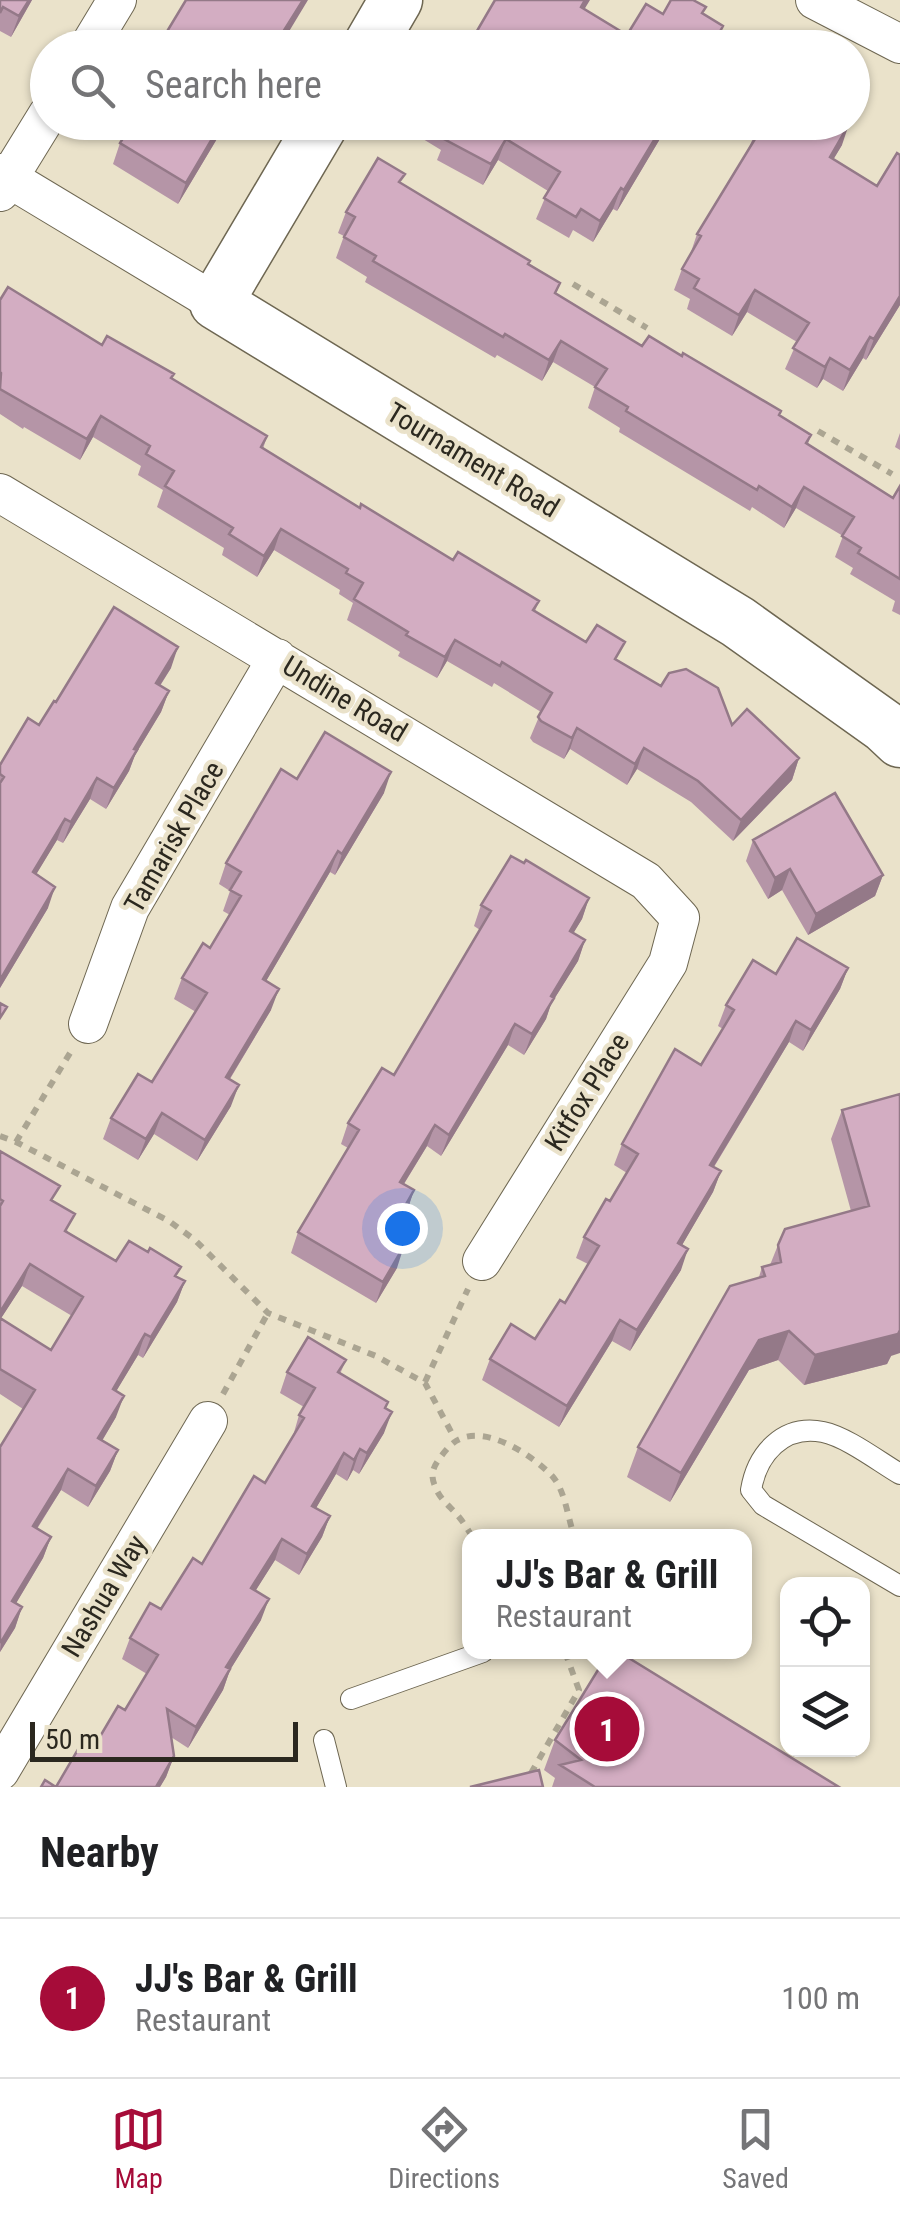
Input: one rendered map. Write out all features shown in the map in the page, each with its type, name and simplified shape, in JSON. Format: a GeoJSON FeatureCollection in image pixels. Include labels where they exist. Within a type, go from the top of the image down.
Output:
{"type":"FeatureCollection","features":[{"type":"Feature","properties":{"kind":"street"},"geometry":{"type":"LineString","coordinates":[[98,30],[116,0]]}},
{"type":"Feature","properties":{"kind":"street"},"geometry":{"type":"LineString","coordinates":[[378,30],[396,0]]}},
{"type":"Feature","properties":{"kind":"street"},"geometry":{"type":"LineString","coordinates":[[815,0],[900,44]]}},
{"type":"Feature","properties":{"kind":"street"},"geometry":{"type":"LineString","coordinates":[[31,140],[3,181],[216,303],[313,140]]}},
{"type":"Feature","properties":{"kind":"street","name":"Tournament Road"},"geometry":{"type":"LineString","coordinates":[[216,303],[738,622],[900,741]]}},
{"type":"Feature","properties":{"kind":"street","name":"Undine Road"},"geometry":{"type":"LineString","coordinates":[[0,493],[646,881],[680,918]]}},
{"type":"Feature","properties":{"kind":"street","name":"Tamarisk Place"},"geometry":{"type":"LineString","coordinates":[[88,1024],[130,908],[278,658]]}},
{"type":"Feature","properties":{"kind":"street","name":"Kitfox Place"},"geometry":{"type":"LineString","coordinates":[[482,1261],[668,963],[680,918]]}},
{"type":"Feature","properties":{"kind":"street","name":"Nashua Way"},"geometry":{"type":"LineString","coordinates":[[0,1771],[208,1421]]}},
{"type":"Feature","properties":{"kind":"lane"},"geometry":{"type":"LineString","coordinates":[[900,1474],[821,1431],[795,1433],[772,1444],[754,1474],[751,1490],[763,1505],[900,1586]]}},
{"type":"Feature","properties":{"kind":"lane"},"geometry":{"type":"LineString","coordinates":[[351,1698],[462,1659]]}},
{"type":"Feature","properties":{"kind":"lane"},"geometry":{"type":"LineString","coordinates":[[324,1740],[336,1787]]}},
{"type":"Feature","properties":{"kind":"path"},"geometry":{"type":"LineString","coordinates":[[573,284],[647,328]]}},
{"type":"Feature","properties":{"kind":"path"},"geometry":{"type":"LineString","coordinates":[[818,431],[892,474]]}},
{"type":"Feature","properties":{"kind":"path"},"geometry":{"type":"LineString","coordinates":[[16,1142],[88,1024]]}},
{"type":"Feature","properties":{"kind":"path"},"geometry":{"type":"LineString","coordinates":[[0,1136],[169,1222],[195,1240],[268,1313],[376,1356],[425,1383],[456,1440]]}},
{"type":"Feature","properties":{"kind":"path"},"geometry":{"type":"LineString","coordinates":[[425,1383],[482,1261]]}},
{"type":"Feature","properties":{"kind":"path"},"geometry":{"type":"LineString","coordinates":[[208,1421],[268,1313]]}},
{"type":"Feature","properties":{"kind":"path"},"geometry":{"type":"LineString","coordinates":[[467,1529],[440,1497],[432,1469],[456,1440],[471,1436],[494,1438],[527,1454],[556,1479],[572,1528]]}},
{"type":"Feature","properties":{"kind":"path"},"geometry":{"type":"LineString","coordinates":[[523,1787],[579,1690],[568,1659]]}},
{"type":"Feature","properties":{"kind":"building"},"geometry":{"type":"Polygon","coordinates":[[[0,0],[29,0],[19,16],[3,7],[0,13],[0,0]]]}},
{"type":"Feature","properties":{"kind":"building"},"geometry":{"type":"Polygon","coordinates":[[[186,0],[303,0],[284,30],[168,30],[186,0]]]}},
{"type":"Feature","properties":{"kind":"building"},"geometry":{"type":"Polygon","coordinates":[[[495,0],[585,0],[581,7],[619,30],[478,30],[495,0]]]}},
{"type":"Feature","properties":{"kind":"building"},"geometry":{"type":"Polygon","coordinates":[[[671,0],[693,0],[706,7],[702,13],[723,26],[721,30],[630,30],[646,4],[663,14],[671,0]]]}},
{"type":"Feature","properties":{"kind":"building"},"geometry":{"type":"Polygon","coordinates":[[[122,140],[211,140],[186,183],[120,143],[122,140]]]}},
{"type":"Feature","properties":{"kind":"building"},"geometry":{"type":"Polygon","coordinates":[[[446,140],[505,140],[491,164],[446,140]]]}},
{"type":"Feature","properties":{"kind":"building"},"geometry":{"type":"Polygon","coordinates":[[[508,140],[654,140],[600,221],[581,209],[576,217],[544,198],[560,172],[508,140]]]}},
{"type":"Feature","properties":{"kind":"building"},"geometry":{"type":"Polygon","coordinates":[[[754,140],[840,140],[830,157],[877,186],[897,153],[900,155],[900,296],[850,370],[830,358],[825,367],[793,348],[809,323],[755,290],[739,315],[694,288],[699,279],[682,269],[701,236],[697,234],[754,140]]]}},
{"type":"Feature","properties":{"kind":"building"},"geometry":{"type":"Polygon","coordinates":[[[378,158],[405,174],[399,182],[560,283],[555,293],[642,346],[649,336],[781,411],[779,415],[811,435],[806,443],[893,498],[900,486],[900,579],[858,553],[861,548],[842,536],[854,517],[804,487],[792,507],[759,486],[757,490],[626,411],[628,407],[595,387],[607,369],[561,341],[549,360],[373,261],[376,256],[344,237],[355,217],[346,212],[378,158]]]}},
{"type":"Feature","properties":{"kind":"building"},"geometry":{"type":"Polygon","coordinates":[[[8,287],[102,345],[107,336],[174,374],[171,378],[267,436],[261,447],[453,560],[458,552],[539,601],[533,610],[586,642],[597,625],[625,642],[615,659],[661,686],[669,673],[686,669],[718,688],[732,725],[747,709],[799,758],[741,820],[698,781],[644,748],[635,764],[577,728],[572,738],[541,721],[538,717],[552,693],[502,662],[500,666],[455,640],[445,657],[406,635],[408,632],[354,599],[363,583],[346,573],[348,569],[281,529],[264,556],[229,534],[233,528],[165,486],[174,471],[146,454],[150,446],[101,416],[87,439],[0,389],[0,300],[8,287]]]}},
{"type":"Feature","properties":{"kind":"building"},"geometry":{"type":"Polygon","coordinates":[[[114,607],[178,647],[156,683],[169,691],[114,788],[97,778],[71,822],[65,819],[33,872],[55,887],[0,980],[0,783],[4,777],[0,765],[28,718],[39,725],[56,702],[114,607]]]}},
{"type":"Feature","properties":{"kind":"building"},"geometry":{"type":"Polygon","coordinates":[[[325,732],[391,772],[342,854],[338,851],[263,979],[279,989],[226,1077],[239,1085],[205,1140],[162,1113],[146,1139],[111,1118],[138,1074],[152,1082],[207,993],[182,978],[203,943],[210,948],[241,896],[230,890],[241,872],[226,863],[281,769],[297,779],[325,732]]]}},
{"type":"Feature","properties":{"kind":"building"},"geometry":{"type":"Polygon","coordinates":[[[835,793],[883,875],[816,914],[790,869],[775,878],[753,840],[835,793]]]}},
{"type":"Feature","properties":{"kind":"building"},"geometry":{"type":"Polygon","coordinates":[[[511,856],[524,863],[526,860],[589,898],[570,931],[585,940],[532,1034],[515,1024],[449,1135],[435,1125],[400,1182],[414,1190],[388,1236],[404,1246],[383,1282],[298,1232],[359,1130],[348,1123],[382,1068],[394,1075],[491,911],[481,905],[511,856]]]}},
{"type":"Feature","properties":{"kind":"building"},"geometry":{"type":"Polygon","coordinates":[[[797,938],[848,968],[811,1030],[796,1021],[710,1165],[721,1171],[678,1243],[688,1249],[637,1330],[620,1320],[567,1406],[490,1359],[511,1324],[535,1339],[560,1300],[565,1303],[599,1246],[584,1237],[638,1154],[622,1144],[675,1049],[701,1065],[734,1010],[726,1005],[753,960],[776,974],[797,938]]]}},
{"type":"Feature","properties":{"kind":"building"},"geometry":{"type":"Polygon","coordinates":[[[900,1094],[898,1334],[815,1355],[789,1331],[759,1340],[681,1473],[638,1447],[730,1286],[765,1276],[762,1267],[781,1262],[778,1245],[785,1229],[869,1206],[842,1110],[900,1094]]]}},
{"type":"Feature","properties":{"kind":"building"},"geometry":{"type":"Polygon","coordinates":[[[0,1151],[60,1186],[51,1200],[75,1214],[65,1231],[116,1261],[129,1241],[148,1252],[150,1248],[181,1267],[175,1276],[185,1281],[151,1337],[145,1334],[113,1389],[124,1396],[98,1438],[118,1450],[96,1486],[68,1469],[33,1526],[51,1537],[12,1601],[22,1607],[1,1642],[0,1447],[35,1390],[0,1369],[0,1318],[51,1350],[83,1297],[30,1264],[0,1312],[0,1151]]]}},
{"type":"Feature","properties":{"kind":"building"},"geometry":{"type":"Polygon","coordinates":[[[308,1337],[346,1360],[338,1372],[388,1402],[385,1408],[392,1412],[367,1453],[360,1449],[354,1460],[344,1453],[312,1506],[330,1516],[307,1554],[282,1539],[251,1588],[269,1599],[226,1667],[230,1669],[196,1727],[167,1709],[174,1756],[156,1787],[56,1787],[87,1734],[98,1740],[118,1706],[125,1710],[158,1655],[130,1638],[150,1603],[161,1609],[193,1558],[202,1564],[254,1476],[265,1483],[304,1418],[299,1415],[315,1388],[287,1372],[308,1337]]]}},
{"type":"Feature","properties":{"kind":"building"},"geometry":{"type":"Polygon","coordinates":[[[605,1659],[630,1659],[780,1751],[780,1757],[790,1757],[839,1787],[595,1787],[560,1765],[581,1760],[555,1740],[605,1659]]]}},
{"type":"Feature","properties":{"kind":"building"},"geometry":{"type":"Polygon","coordinates":[[[539,1770],[543,1787],[470,1787],[539,1770]]]}},
{"type":"Feature","properties":{"kind":"place","name":"JJ's Bar & Grill"},"geometry":{"type":"Point","coordinates":[607,1729]}}]}
